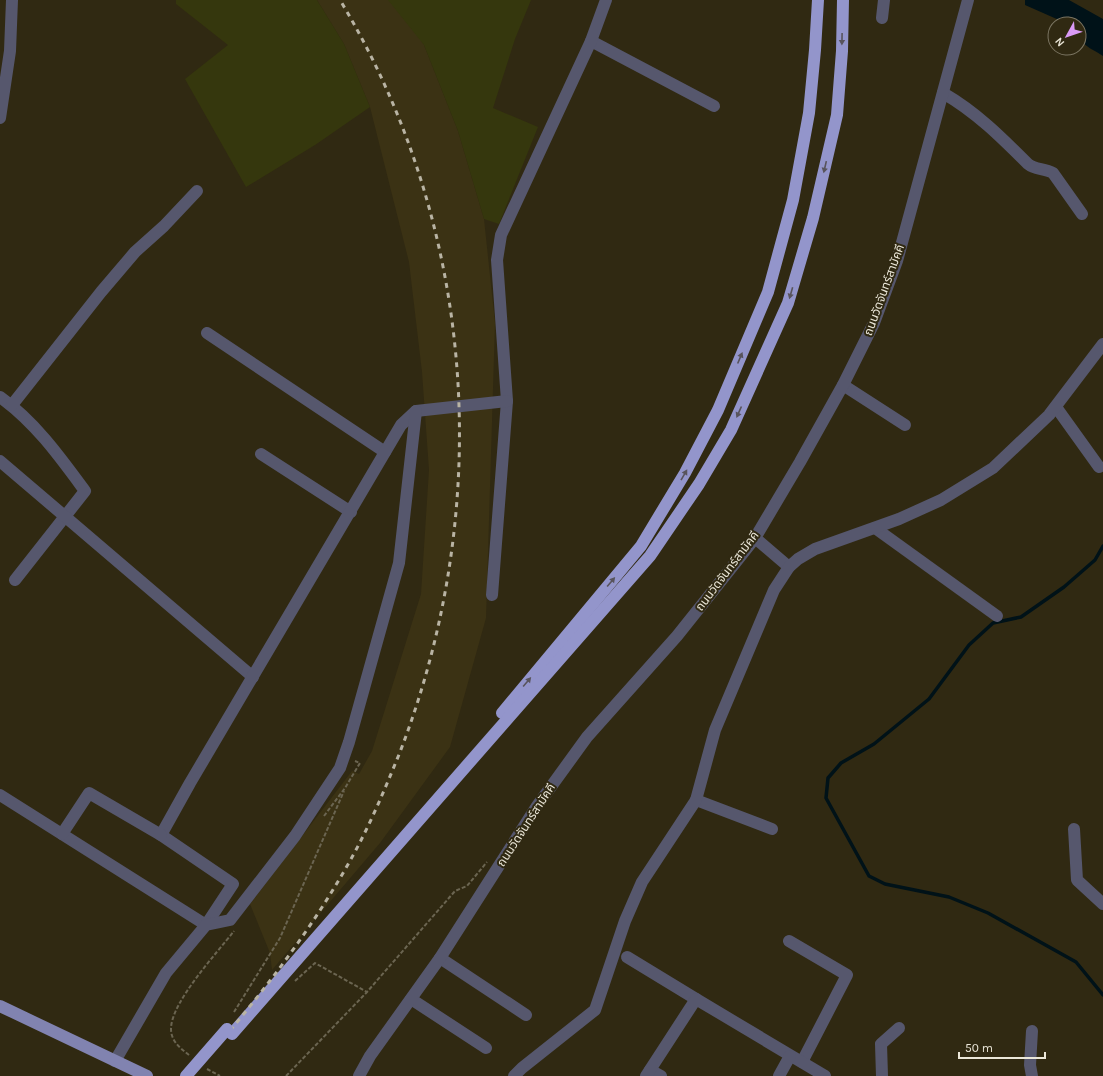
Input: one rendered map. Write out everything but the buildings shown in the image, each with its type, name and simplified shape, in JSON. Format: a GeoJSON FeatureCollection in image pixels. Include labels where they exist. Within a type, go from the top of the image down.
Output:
{"type":"FeatureCollection","features":[{"type":"Feature","properties":{"kind":"highway"},"geometry":{"type":"LineString","coordinates":[[194,1076],[282,964],[493,724],[641,546],[685,473],[718,410],[768,292],[793,200],[809,113],[818,0]]}},
{"type":"Feature","properties":{"kind":"highway"},"geometry":{"type":"LineString","coordinates":[[186,1076],[229,1032],[630,580],[650,556],[699,484],[731,430],[788,303],[813,218],[837,116],[842,51],[843,0]]}},
{"type":"Feature","properties":{"kind":"main road"},"geometry":{"type":"LineString","coordinates":[[0,1006],[147,1076]]}},
{"type":"Feature","properties":{"kind":"street"},"geometry":{"type":"LineString","coordinates":[[0,118],[10,51],[12,0]]}},
{"type":"Feature","properties":{"kind":"street"},"geometry":{"type":"LineString","coordinates":[[492,595],[507,400],[497,260],[501,235],[591,41],[606,0]]}},
{"type":"Feature","properties":{"kind":"street"},"geometry":{"type":"LineString","coordinates":[[882,18],[884,0]]}},
{"type":"Feature","properties":{"kind":"street","name":"ถนนวัดจันทร์สามัคคี"},"geometry":{"type":"LineString","coordinates":[[359,1076],[370,1056],[440,958],[537,806],[587,737],[678,636],[755,538],[800,462],[843,385],[874,323],[897,261],[968,0]]}},
{"type":"Feature","properties":{"kind":"street"},"geometry":{"type":"LineString","coordinates":[[591,41],[714,106]]}},
{"type":"Feature","properties":{"kind":"street"},"geometry":{"type":"LineString","coordinates":[[943,93],[970,110],[1033,168],[1047,169],[1053,173],[1082,214]]}},
{"type":"Feature","properties":{"kind":"street"},"geometry":{"type":"LineString","coordinates":[[12,405],[100,292],[135,252],[164,226],[197,191]]}},
{"type":"Feature","properties":{"kind":"street"},"geometry":{"type":"LineString","coordinates":[[207,333],[385,452]]}},
{"type":"Feature","properties":{"kind":"street"},"geometry":{"type":"LineString","coordinates":[[514,1076],[595,1010],[614,948],[642,882],[696,800],[715,730],[774,590],[789,567],[798,559],[815,549],[875,528],[941,500],[993,468],[1056,407],[1103,344]]}},
{"type":"Feature","properties":{"kind":"street"},"geometry":{"type":"LineString","coordinates":[[843,385],[905,425]]}},
{"type":"Feature","properties":{"kind":"street"},"geometry":{"type":"LineString","coordinates":[[0,397],[12,405],[54,448],[85,491],[15,580]]}},
{"type":"Feature","properties":{"kind":"street"},"geometry":{"type":"LineString","coordinates":[[161,835],[401,425],[416,411],[507,400]]}},
{"type":"Feature","properties":{"kind":"street"},"geometry":{"type":"LineString","coordinates":[[1056,407],[1099,461]]}},
{"type":"Feature","properties":{"kind":"street"},"geometry":{"type":"LineString","coordinates":[[0,795],[206,925],[230,920],[295,836],[340,768],[349,742],[398,563],[416,411]]}},
{"type":"Feature","properties":{"kind":"street"},"geometry":{"type":"LineString","coordinates":[[261,454],[351,512]]}},
{"type":"Feature","properties":{"kind":"street"},"geometry":{"type":"LineString","coordinates":[[0,461],[253,676]]}},
{"type":"Feature","properties":{"kind":"street"},"geometry":{"type":"LineString","coordinates":[[875,528],[997,616]]}},
{"type":"Feature","properties":{"kind":"street"},"geometry":{"type":"LineString","coordinates":[[755,538],[789,567]]}},
{"type":"Feature","properties":{"kind":"street"},"geometry":{"type":"LineString","coordinates":[[62,834],[89,793],[161,835],[233,884],[206,925],[166,973],[115,1061]]}},
{"type":"Feature","properties":{"kind":"street"},"geometry":{"type":"LineString","coordinates":[[696,800],[772,828]]}},
{"type":"Feature","properties":{"kind":"street"},"geometry":{"type":"LineString","coordinates":[[1074,829],[1077,880],[1103,904]]}},
{"type":"Feature","properties":{"kind":"street"},"geometry":{"type":"LineString","coordinates":[[789,940],[847,975],[802,1062]]}},
{"type":"Feature","properties":{"kind":"street"},"geometry":{"type":"LineString","coordinates":[[627,957],[825,1076]]}},
{"type":"Feature","properties":{"kind":"street"},"geometry":{"type":"LineString","coordinates":[[440,958],[526,1016]]}},
{"type":"Feature","properties":{"kind":"street"},"geometry":{"type":"LineString","coordinates":[[411,999],[486,1048]]}},
{"type":"Feature","properties":{"kind":"street"},"geometry":{"type":"LineString","coordinates":[[661,1076],[648,1073],[696,999]]}},
{"type":"Feature","properties":{"kind":"street"},"geometry":{"type":"LineString","coordinates":[[882,1076],[881,1044],[899,1028]]}},
{"type":"Feature","properties":{"kind":"street"},"geometry":{"type":"LineString","coordinates":[[1032,1031],[1030,1065],[1032,1076]]}},
{"type":"Feature","properties":{"kind":"street"},"geometry":{"type":"LineString","coordinates":[[779,1076],[790,1056]]}},
{"type":"Feature","properties":{"kind":"path"},"geometry":{"type":"LineString","coordinates":[[231,1017],[280,938],[345,788],[321,819]]}},
{"type":"Feature","properties":{"kind":"path"},"geometry":{"type":"LineString","coordinates":[[286,1076],[367,992],[455,891],[467,886],[490,858]]}},
{"type":"Feature","properties":{"kind":"path"},"geometry":{"type":"LineString","coordinates":[[193,1058],[176,1045],[170,1030],[173,1014],[182,998],[235,930]]}},
{"type":"Feature","properties":{"kind":"path"},"geometry":{"type":"LineString","coordinates":[[292,984],[315,963],[367,992]]}},
{"type":"Feature","properties":{"kind":"path"},"geometry":{"type":"LineString","coordinates":[[204,1067],[220,1076]]}},
{"type":"Feature","properties":{"kind":"shaded area"},"geometry":{"type":"Polygon","coordinates":[[[176,0],[317,0],[344,44],[370,107],[315,145],[246,187],[185,79],[228,45],[176,4],[176,0]]]}},
{"type":"Feature","properties":{"kind":"shaded area"},"geometry":{"type":"Polygon","coordinates":[[[317,0],[397,0],[424,45],[458,131],[484,219],[495,323],[486,618],[450,747],[380,843],[272,970],[270,953],[250,904],[352,771],[359,774],[372,751],[421,594],[429,470],[422,372],[409,262],[370,107],[344,44],[317,0]]]}},
{"type":"Feature","properties":{"kind":"shaded area"},"geometry":{"type":"Polygon","coordinates":[[[388,0],[531,0],[515,39],[493,108],[538,127],[499,224],[484,219],[458,131],[424,45],[388,0]]]}},
{"type":"Feature","properties":{"kind":"shaded area"},"geometry":{"type":"Polygon","coordinates":[[[1025,0],[1069,0],[1103,19],[1103,56],[1087,46],[1087,16],[1050,16],[1025,5],[1025,0]]]}},
{"type":"Feature","properties":{"kind":"waterway"},"geometry":{"type":"LineString","coordinates":[[1103,546],[1095,560],[1064,587],[1021,617],[993,623],[969,645],[929,699],[874,744],[841,763],[828,778],[826,798],[869,876],[885,884],[949,897],[988,913],[1076,962],[1103,995]]}},
{"type":"Feature","properties":{"kind":"railway"},"geometry":{"type":"LineString","coordinates":[[191,1076],[235,1025],[297,945],[334,888],[365,833],[400,752],[430,658],[450,563],[459,466],[457,369],[444,273],[421,179],[386,87],[340,0]]}}]}
